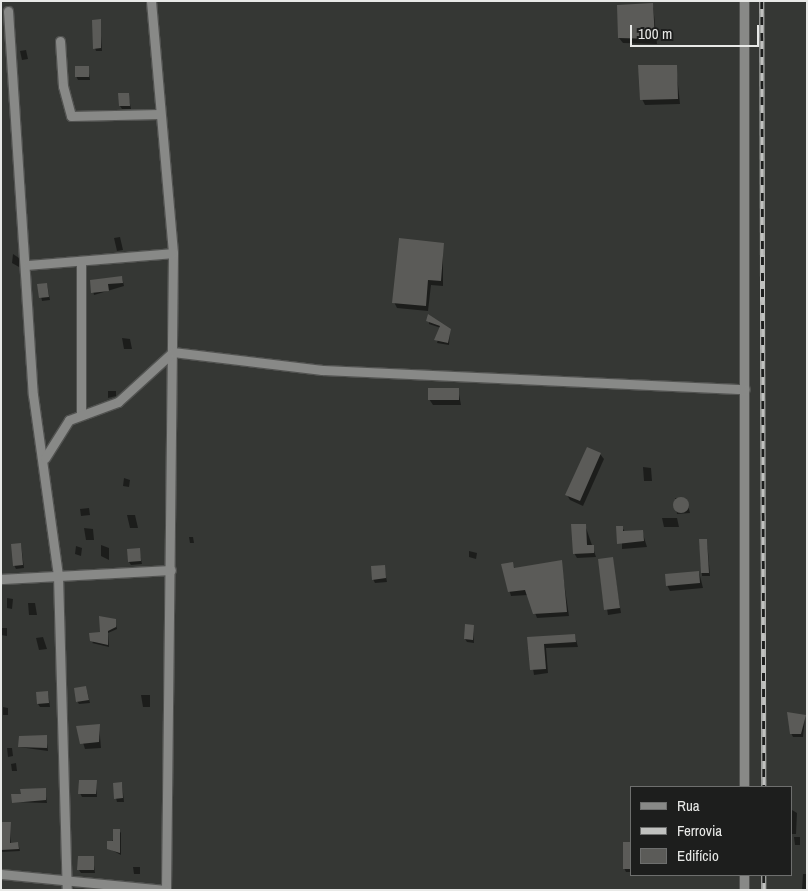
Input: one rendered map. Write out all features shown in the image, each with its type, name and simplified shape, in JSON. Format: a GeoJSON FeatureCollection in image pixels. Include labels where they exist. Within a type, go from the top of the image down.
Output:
{"type":"FeatureCollection","features":[{"type":"Feature","properties":{"kind":"street"},"geometry":{"type":"LineString","coordinates":[[1,874],[164,890],[171,570],[173,253],[159,114],[151,1]]}},
{"type":"Feature","properties":{"kind":"street"},"geometry":{"type":"LineString","coordinates":[[744,1],[744,786]]}},
{"type":"Feature","properties":{"kind":"street"},"geometry":{"type":"LineString","coordinates":[[8,11],[27,266],[33,395],[45,458],[58,576],[67,890]]}},
{"type":"Feature","properties":{"kind":"street"},"geometry":{"type":"LineString","coordinates":[[60,41],[63,86],[71,116],[159,114]]}},
{"type":"Feature","properties":{"kind":"street"},"geometry":{"type":"LineString","coordinates":[[27,266],[173,253]]}},
{"type":"Feature","properties":{"kind":"street"},"geometry":{"type":"LineString","coordinates":[[81,261],[81,412]]}},
{"type":"Feature","properties":{"kind":"street"},"geometry":{"type":"LineString","coordinates":[[45,458],[69,420],[81,412],[118,402],[173,352],[322,370],[745,389]]}},
{"type":"Feature","properties":{"kind":"street"},"geometry":{"type":"LineString","coordinates":[[1,580],[171,570]]}},
{"type":"Feature","properties":{"kind":"street"},"geometry":{"type":"LineString","coordinates":[[744,876],[744,890]]}},
{"type":"Feature","properties":{"kind":"building"},"geometry":{"type":"Polygon","coordinates":[[[653,3],[655,39],[618,38],[617,5],[653,3]]]}},
{"type":"Feature","properties":{"kind":"building"},"geometry":{"type":"Polygon","coordinates":[[[101,19],[101,48],[93,49],[92,20],[101,19]]]}},
{"type":"Feature","properties":{"kind":"building"},"geometry":{"type":"Polygon","coordinates":[[[638,65],[677,65],[678,99],[640,100],[638,65]]]}},
{"type":"Feature","properties":{"kind":"building"},"geometry":{"type":"Polygon","coordinates":[[[75,66],[89,66],[89,77],[75,77],[75,66]]]}},
{"type":"Feature","properties":{"kind":"building"},"geometry":{"type":"Polygon","coordinates":[[[118,93],[129,93],[130,106],[119,106],[118,93]]]}},
{"type":"Feature","properties":{"kind":"building"},"geometry":{"type":"Polygon","coordinates":[[[399,238],[444,243],[441,281],[428,280],[426,306],[392,303],[399,238]]]}},
{"type":"Feature","properties":{"kind":"building"},"geometry":{"type":"Polygon","coordinates":[[[122,276],[123,283],[108,284],[109,291],[91,293],[90,280],[122,276]]]}},
{"type":"Feature","properties":{"kind":"building"},"geometry":{"type":"Polygon","coordinates":[[[47,283],[49,297],[39,298],[37,284],[47,283]]]}},
{"type":"Feature","properties":{"kind":"building"},"geometry":{"type":"Polygon","coordinates":[[[428,314],[451,329],[448,343],[434,340],[440,326],[426,321],[428,314]]]}},
{"type":"Feature","properties":{"kind":"building"},"geometry":{"type":"Polygon","coordinates":[[[428,388],[459,388],[459,400],[428,400],[428,388]]]}},
{"type":"Feature","properties":{"kind":"building"},"geometry":{"type":"Polygon","coordinates":[[[587,447],[601,453],[580,501],[565,495],[587,447]]]}},
{"type":"Feature","properties":{"kind":"building"},"geometry":{"type":"Polygon","coordinates":[[[681,497],[689,505],[681,513],[673,505],[681,497]]]}},
{"type":"Feature","properties":{"kind":"building"},"geometry":{"type":"Polygon","coordinates":[[[571,524],[586,524],[587,545],[594,545],[594,553],[573,554],[571,524]]]}},
{"type":"Feature","properties":{"kind":"building"},"geometry":{"type":"Polygon","coordinates":[[[616,526],[623,526],[623,531],[643,530],[644,541],[617,544],[616,526]]]}},
{"type":"Feature","properties":{"kind":"building"},"geometry":{"type":"Polygon","coordinates":[[[699,539],[707,539],[709,573],[701,573],[699,539]]]}},
{"type":"Feature","properties":{"kind":"building"},"geometry":{"type":"Polygon","coordinates":[[[21,543],[23,565],[13,566],[11,544],[21,543]]]}},
{"type":"Feature","properties":{"kind":"building"},"geometry":{"type":"Polygon","coordinates":[[[140,548],[141,561],[128,562],[127,549],[140,548]]]}},
{"type":"Feature","properties":{"kind":"building"},"geometry":{"type":"Polygon","coordinates":[[[613,557],[620,608],[604,610],[598,559],[613,557]]]}},
{"type":"Feature","properties":{"kind":"building"},"geometry":{"type":"Polygon","coordinates":[[[562,560],[567,612],[533,614],[525,590],[508,592],[501,564],[513,562],[514,568],[562,560]]]}},
{"type":"Feature","properties":{"kind":"building"},"geometry":{"type":"Polygon","coordinates":[[[385,565],[386,578],[372,580],[371,566],[385,565]]]}},
{"type":"Feature","properties":{"kind":"building"},"geometry":{"type":"Polygon","coordinates":[[[699,571],[700,583],[666,586],[665,574],[699,571]]]}},
{"type":"Feature","properties":{"kind":"building"},"geometry":{"type":"Polygon","coordinates":[[[99,616],[116,619],[116,627],[108,631],[108,645],[90,641],[89,633],[100,632],[99,616]]]}},
{"type":"Feature","properties":{"kind":"building"},"geometry":{"type":"Polygon","coordinates":[[[465,624],[474,625],[473,640],[464,639],[465,624]]]}},
{"type":"Feature","properties":{"kind":"building"},"geometry":{"type":"Polygon","coordinates":[[[575,634],[576,642],[544,644],[546,669],[530,670],[527,637],[575,634]]]}},
{"type":"Feature","properties":{"kind":"building"},"geometry":{"type":"Polygon","coordinates":[[[86,686],[89,700],[76,702],[74,688],[86,686]]]}},
{"type":"Feature","properties":{"kind":"building"},"geometry":{"type":"Polygon","coordinates":[[[48,691],[49,703],[37,704],[36,692],[48,691]]]}},
{"type":"Feature","properties":{"kind":"building"},"geometry":{"type":"Polygon","coordinates":[[[787,712],[806,715],[801,734],[790,734],[787,712]]]}},
{"type":"Feature","properties":{"kind":"building"},"geometry":{"type":"Polygon","coordinates":[[[100,724],[99,742],[80,744],[76,726],[100,724]]]}},
{"type":"Feature","properties":{"kind":"building"},"geometry":{"type":"Polygon","coordinates":[[[47,735],[47,748],[18,747],[19,736],[47,735]]]}},
{"type":"Feature","properties":{"kind":"building"},"geometry":{"type":"Polygon","coordinates":[[[79,780],[97,780],[96,794],[78,794],[79,780]]]}},
{"type":"Feature","properties":{"kind":"building"},"geometry":{"type":"Polygon","coordinates":[[[122,782],[123,798],[114,799],[113,783],[122,782]]]}},
{"type":"Feature","properties":{"kind":"building"},"geometry":{"type":"Polygon","coordinates":[[[46,788],[46,800],[12,803],[11,794],[21,794],[20,789],[46,788]]]}},
{"type":"Feature","properties":{"kind":"building"},"geometry":{"type":"Polygon","coordinates":[[[2,822],[11,822],[10,843],[18,842],[19,849],[1,850],[2,822]]]}},
{"type":"Feature","properties":{"kind":"building"},"geometry":{"type":"Polygon","coordinates":[[[113,829],[120,829],[120,853],[107,849],[107,841],[113,841],[113,829]]]}},
{"type":"Feature","properties":{"kind":"building"},"geometry":{"type":"Polygon","coordinates":[[[623,842],[630,842],[630,869],[623,869],[623,842]]]}},
{"type":"Feature","properties":{"kind":"building"},"geometry":{"type":"Polygon","coordinates":[[[78,856],[94,856],[94,870],[77,870],[78,856]]]}},
{"type":"Feature","properties":{"kind":"railway"},"geometry":{"type":"LineString","coordinates":[[762,1],[764,786]]}},
{"type":"Feature","properties":{"kind":"railway"},"geometry":{"type":"LineString","coordinates":[[764,876],[764,890]]}}]}
